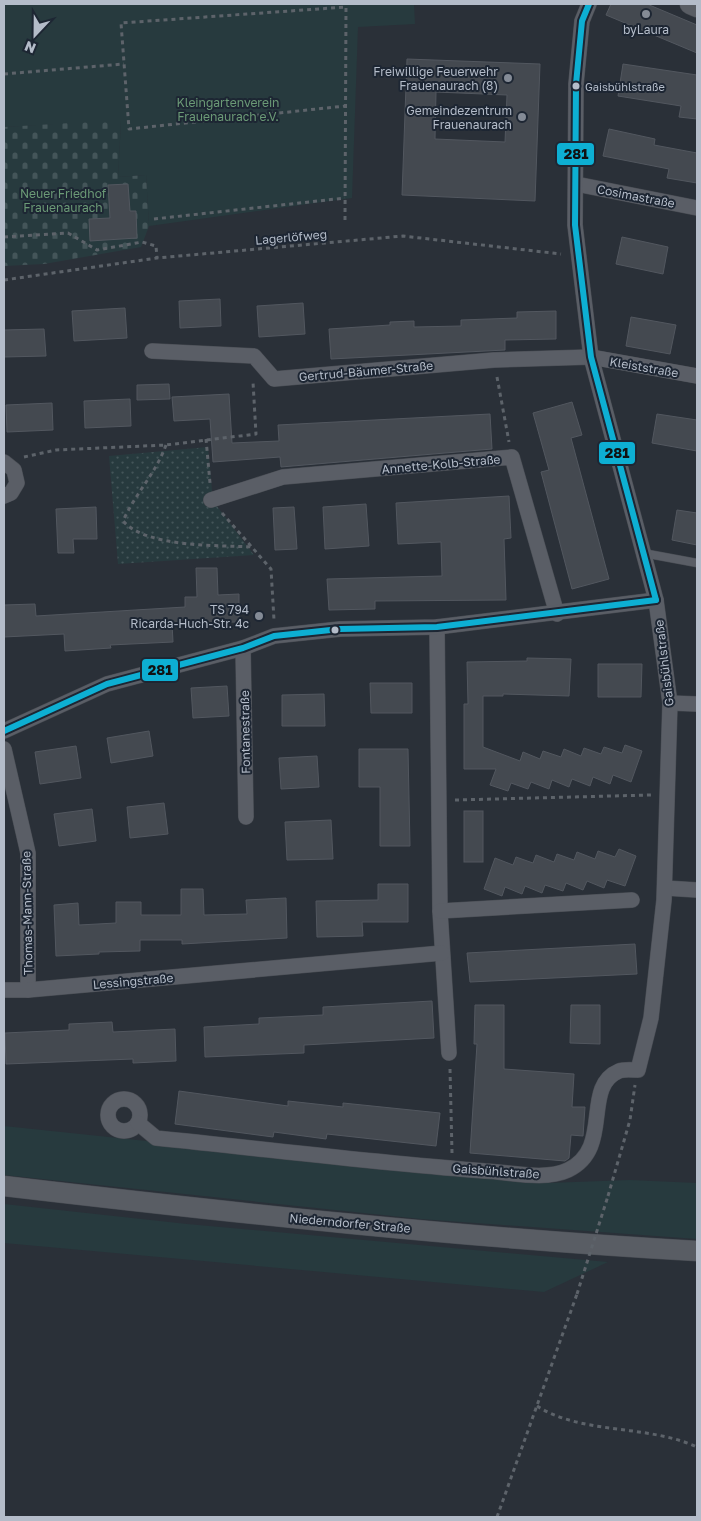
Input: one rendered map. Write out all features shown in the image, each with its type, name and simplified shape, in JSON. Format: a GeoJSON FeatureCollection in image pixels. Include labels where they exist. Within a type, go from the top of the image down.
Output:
{"type":"FeatureCollection","features":[{"type":"Feature","properties":{"kind":"main road"},"geometry":{"type":"LineString","coordinates":[[690,4],[697,7]]}},
{"type":"Feature","properties":{"kind":"main road","name":"Niederndorfer Straße"},"geometry":{"type":"LineString","coordinates":[[4,1186],[187,1207],[432,1231],[697,1251]]}},
{"type":"Feature","properties":{"kind":"street","name":"Gaisbühlstraße"},"geometry":{"type":"LineString","coordinates":[[138,1123],[156,1138],[452,1168],[548,1175],[567,1171],[580,1162],[593,1143],[599,1095],[607,1080],[619,1071],[638,1070],[651,1018],[665,888],[670,703],[656,600],[591,357],[575,225],[576,84],[582,21],[589,4]]}},
{"type":"Feature","properties":{"kind":"street","name":"Cosimastraße"},"geometry":{"type":"LineString","coordinates":[[576,184],[697,208]]}},
{"type":"Feature","properties":{"kind":"street"},"geometry":{"type":"LineString","coordinates":[[152,351],[254,356]]}},
{"type":"Feature","properties":{"kind":"street","name":"Gertrud-Bäumer-Straße"},"geometry":{"type":"LineString","coordinates":[[254,356],[274,379],[494,360],[591,357]]}},
{"type":"Feature","properties":{"kind":"street","name":"Kleiststraße"},"geometry":{"type":"LineString","coordinates":[[591,357],[697,376]]}},
{"type":"Feature","properties":{"kind":"street","name":"Annette-Kolb-Straße"},"geometry":{"type":"LineString","coordinates":[[211,500],[283,478],[512,457],[557,614]]}},
{"type":"Feature","properties":{"kind":"street"},"geometry":{"type":"LineString","coordinates":[[4,462],[14,470],[17,483],[11,493],[4,496]]}},
{"type":"Feature","properties":{"kind":"street"},"geometry":{"type":"LineString","coordinates":[[4,731],[107,684],[243,648],[274,636],[340,629],[437,627],[557,614],[656,600]]}},
{"type":"Feature","properties":{"kind":"street"},"geometry":{"type":"LineString","coordinates":[[437,627],[440,911],[449,1053]]}},
{"type":"Feature","properties":{"kind":"street","name":"Fontanestraße"},"geometry":{"type":"LineString","coordinates":[[243,648],[246,817]]}},
{"type":"Feature","properties":{"kind":"street"},"geometry":{"type":"LineString","coordinates":[[670,703],[697,704]]}},
{"type":"Feature","properties":{"kind":"street","name":"Thomas-Mann-Straße"},"geometry":{"type":"LineString","coordinates":[[4,749],[28,853],[28,990]]}},
{"type":"Feature","properties":{"kind":"street"},"geometry":{"type":"LineString","coordinates":[[665,888],[697,890]]}},
{"type":"Feature","properties":{"kind":"street"},"geometry":{"type":"LineString","coordinates":[[440,911],[632,900]]}},
{"type":"Feature","properties":{"kind":"street","name":"Lessingstraße"},"geometry":{"type":"LineString","coordinates":[[4,990],[28,990],[442,953]]}},
{"type":"Feature","properties":{"kind":"lane"},"geometry":{"type":"LineString","coordinates":[[643,553],[697,563]]}},
{"type":"Feature","properties":{"kind":"path"},"geometry":{"type":"LineString","coordinates":[[345,106],[128,129],[121,23],[346,7],[345,220]]}},
{"type":"Feature","properties":{"kind":"path"},"geometry":{"type":"LineString","coordinates":[[4,74],[124,64]]}},
{"type":"Feature","properties":{"kind":"path"},"geometry":{"type":"LineString","coordinates":[[154,218],[345,198]]}},
{"type":"Feature","properties":{"kind":"path"},"geometry":{"type":"LineString","coordinates":[[4,237],[68,233],[97,250],[142,242],[156,246],[158,258]]}},
{"type":"Feature","properties":{"kind":"path","name":"Lagerlöfweg"},"geometry":{"type":"LineString","coordinates":[[4,280],[158,258],[403,236],[580,256]]}},
{"type":"Feature","properties":{"kind":"path"},"geometry":{"type":"LineString","coordinates":[[21,457],[56,450],[166,445],[256,434],[252,399],[254,356]]}},
{"type":"Feature","properties":{"kind":"path"},"geometry":{"type":"LineString","coordinates":[[494,360],[512,457]]}},
{"type":"Feature","properties":{"kind":"path"},"geometry":{"type":"LineString","coordinates":[[206,439],[211,500],[271,569],[274,636]]}},
{"type":"Feature","properties":{"kind":"path"},"geometry":{"type":"LineString","coordinates":[[166,445],[159,462],[123,520],[129,527],[163,540],[253,547]]}},
{"type":"Feature","properties":{"kind":"path"},"geometry":{"type":"LineString","coordinates":[[439,800],[667,794]]}},
{"type":"Feature","properties":{"kind":"path"},"geometry":{"type":"LineString","coordinates":[[449,1053],[452,1168]]}},
{"type":"Feature","properties":{"kind":"path"},"geometry":{"type":"LineString","coordinates":[[497,1517],[577,1294],[608,1196],[630,1120],[638,1070]]}},
{"type":"Feature","properties":{"kind":"path"},"geometry":{"type":"LineString","coordinates":[[537,1406],[553,1416],[657,1434],[697,1447]]}},
{"type":"Feature","properties":{"kind":"green space","name":"Kleingartenverein Frauenaurach e.V."},"geometry":{"type":"Polygon","coordinates":[[[4,4],[414,4],[415,24],[358,27],[352,198],[149,226],[146,175],[118,177],[121,121],[4,127],[4,4]]]}},
{"type":"Feature","properties":{"kind":"green space","name":"Neuer Friedhof Frauenaurach"},"geometry":{"type":"Polygon","coordinates":[[[121,120],[118,177],[146,175],[149,226],[141,247],[44,264],[4,266],[4,127],[121,120]]]}},
{"type":"Feature","properties":{"kind":"green space"},"geometry":{"type":"Polygon","coordinates":[[[208,447],[213,501],[254,555],[118,564],[109,456],[208,447]]]}},
{"type":"Feature","properties":{"kind":"green space"},"geometry":{"type":"Polygon","coordinates":[[[4,1126],[547,1183],[630,1180],[697,1183],[697,1239],[421,1219],[4,1175],[4,1126]]]}},
{"type":"Feature","properties":{"kind":"green space"},"geometry":{"type":"Polygon","coordinates":[[[4,1204],[187,1224],[608,1262],[544,1292],[4,1243],[4,1204]]]}},
{"type":"Feature","properties":{"kind":"building"},"geometry":{"type":"Polygon","coordinates":[[[611,4],[647,4],[697,25],[697,53],[606,15],[611,4]]]}},
{"type":"Feature","properties":{"kind":"building","name":"Gemeindezentrum Frauenaurach"},"geometry":{"type":"Polygon","coordinates":[[[407,59],[540,64],[535,201],[402,195],[407,59]],[[436,92],[435,139],[505,142],[507,95],[436,92]]]}},
{"type":"Feature","properties":{"kind":"building"},"geometry":{"type":"Polygon","coordinates":[[[623,64],[697,75],[697,119],[679,117],[681,106],[618,96],[623,64]]]}},
{"type":"Feature","properties":{"kind":"building"},"geometry":{"type":"Polygon","coordinates":[[[609,129],[655,139],[654,145],[697,153],[697,183],[667,178],[669,169],[603,156],[609,129]]]}},
{"type":"Feature","properties":{"kind":"building"},"geometry":{"type":"Polygon","coordinates":[[[128,184],[130,211],[136,211],[137,238],[90,241],[89,219],[110,218],[108,185],[128,184]]]}},
{"type":"Feature","properties":{"kind":"building"},"geometry":{"type":"Polygon","coordinates":[[[622,237],[668,247],[663,274],[616,264],[622,237]]]}},
{"type":"Feature","properties":{"kind":"building"},"geometry":{"type":"Polygon","coordinates":[[[220,299],[221,326],[180,328],[179,301],[220,299]]]}},
{"type":"Feature","properties":{"kind":"building"},"geometry":{"type":"Polygon","coordinates":[[[303,303],[305,334],[259,337],[257,306],[303,303]]]}},
{"type":"Feature","properties":{"kind":"building"},"geometry":{"type":"Polygon","coordinates":[[[125,308],[127,338],[74,341],[72,311],[125,308]]]}},
{"type":"Feature","properties":{"kind":"building"},"geometry":{"type":"Polygon","coordinates":[[[556,311],[556,339],[505,340],[505,350],[331,359],[329,329],[390,325],[390,322],[414,321],[414,327],[461,326],[461,320],[517,318],[517,312],[556,311]]]}},
{"type":"Feature","properties":{"kind":"building"},"geometry":{"type":"Polygon","coordinates":[[[631,317],[676,325],[670,354],[626,346],[631,317]]]}},
{"type":"Feature","properties":{"kind":"building"},"geometry":{"type":"Polygon","coordinates":[[[44,329],[46,356],[4,357],[4,330],[44,329]]]}},
{"type":"Feature","properties":{"kind":"building"},"geometry":{"type":"Polygon","coordinates":[[[169,384],[170,399],[137,400],[137,385],[169,384]]]}},
{"type":"Feature","properties":{"kind":"building"},"geometry":{"type":"Polygon","coordinates":[[[229,394],[232,443],[279,441],[278,425],[490,414],[492,449],[281,467],[280,457],[213,462],[210,419],[174,421],[172,397],[229,394]]]}},
{"type":"Feature","properties":{"kind":"building"},"geometry":{"type":"Polygon","coordinates":[[[130,399],[131,426],[85,428],[84,401],[130,399]]]}},
{"type":"Feature","properties":{"kind":"building"},"geometry":{"type":"Polygon","coordinates":[[[572,402],[582,435],[571,438],[609,579],[572,589],[541,472],[549,470],[533,413],[572,402]]]}},
{"type":"Feature","properties":{"kind":"building"},"geometry":{"type":"Polygon","coordinates":[[[52,403],[53,430],[7,432],[6,405],[52,403]]]}},
{"type":"Feature","properties":{"kind":"building"},"geometry":{"type":"Polygon","coordinates":[[[657,414],[697,420],[697,451],[652,443],[657,414]]]}},
{"type":"Feature","properties":{"kind":"building"},"geometry":{"type":"Polygon","coordinates":[[[509,496],[511,538],[504,539],[506,600],[375,601],[375,609],[329,610],[327,579],[442,576],[441,542],[398,544],[396,503],[509,496]]]}},
{"type":"Feature","properties":{"kind":"building"},"geometry":{"type":"Polygon","coordinates":[[[366,504],[369,546],[325,549],[323,507],[366,504]]]}},
{"type":"Feature","properties":{"kind":"building"},"geometry":{"type":"Polygon","coordinates":[[[96,507],[97,539],[73,539],[74,553],[58,553],[56,509],[96,507]]]}},
{"type":"Feature","properties":{"kind":"building"},"geometry":{"type":"Polygon","coordinates":[[[294,507],[297,549],[275,550],[273,508],[294,507]]]}},
{"type":"Feature","properties":{"kind":"building"},"geometry":{"type":"Polygon","coordinates":[[[677,510],[697,513],[697,545],[672,540],[677,510]]]}},
{"type":"Feature","properties":{"kind":"building"},"geometry":{"type":"Polygon","coordinates":[[[196,568],[217,568],[218,595],[239,594],[239,622],[172,623],[173,642],[110,645],[111,648],[65,651],[64,634],[4,637],[4,605],[35,604],[36,616],[185,607],[185,597],[197,597],[196,568]]]}},
{"type":"Feature","properties":{"kind":"building"},"geometry":{"type":"Polygon","coordinates":[[[527,658],[571,659],[569,696],[503,694],[503,696],[483,696],[483,747],[520,761],[523,752],[540,759],[543,751],[561,757],[564,749],[581,756],[584,748],[601,754],[604,747],[622,753],[625,745],[642,751],[631,782],[613,775],[610,784],[593,777],[590,786],[572,779],[569,787],[552,780],[549,789],[531,782],[528,789],[511,783],[508,791],[490,785],[496,769],[464,769],[464,704],[468,704],[467,662],[527,661],[527,658]]]}},
{"type":"Feature","properties":{"kind":"building"},"geometry":{"type":"Polygon","coordinates":[[[598,664],[642,664],[641,697],[598,697],[598,664]]]}},
{"type":"Feature","properties":{"kind":"building"},"geometry":{"type":"Polygon","coordinates":[[[370,683],[412,683],[412,713],[371,713],[370,683]]]}},
{"type":"Feature","properties":{"kind":"building"},"geometry":{"type":"Polygon","coordinates":[[[227,686],[229,716],[193,718],[191,688],[227,686]]]}},
{"type":"Feature","properties":{"kind":"building"},"geometry":{"type":"Polygon","coordinates":[[[324,694],[325,726],[282,726],[282,695],[324,694]]]}},
{"type":"Feature","properties":{"kind":"building"},"geometry":{"type":"Polygon","coordinates":[[[149,731],[153,756],[111,763],[107,738],[149,731]]]}},
{"type":"Feature","properties":{"kind":"building"},"geometry":{"type":"Polygon","coordinates":[[[76,746],[81,778],[40,784],[35,752],[76,746]]]}},
{"type":"Feature","properties":{"kind":"building"},"geometry":{"type":"Polygon","coordinates":[[[359,749],[408,749],[410,846],[380,846],[380,787],[359,787],[359,749]]]}},
{"type":"Feature","properties":{"kind":"building"},"geometry":{"type":"Polygon","coordinates":[[[317,756],[319,787],[281,789],[279,758],[317,756]]]}},
{"type":"Feature","properties":{"kind":"building"},"geometry":{"type":"Polygon","coordinates":[[[164,803],[168,834],[130,838],[127,807],[164,803]]]}},
{"type":"Feature","properties":{"kind":"building"},"geometry":{"type":"Polygon","coordinates":[[[92,809],[96,841],[59,846],[54,814],[92,809]]]}},
{"type":"Feature","properties":{"kind":"building"},"geometry":{"type":"Polygon","coordinates":[[[464,811],[483,811],[483,862],[464,862],[464,811]]]}},
{"type":"Feature","properties":{"kind":"building"},"geometry":{"type":"Polygon","coordinates":[[[331,820],[333,859],[287,860],[285,822],[331,820]]]}},
{"type":"Feature","properties":{"kind":"building"},"geometry":{"type":"Polygon","coordinates":[[[619,849],[636,856],[625,886],[607,880],[604,888],[587,881],[583,890],[566,883],[563,891],[545,885],[542,893],[525,886],[522,894],[505,887],[502,896],[484,889],[495,858],[513,865],[516,857],[533,863],[536,855],[554,862],[557,854],[574,860],[577,852],[595,859],[598,851],[615,857],[619,849]]]}},
{"type":"Feature","properties":{"kind":"building"},"geometry":{"type":"Polygon","coordinates":[[[378,884],[408,884],[408,922],[362,922],[363,936],[317,937],[316,901],[378,900],[378,884]]]}},
{"type":"Feature","properties":{"kind":"building"},"geometry":{"type":"Polygon","coordinates":[[[181,889],[203,889],[204,915],[247,914],[246,900],[286,898],[287,938],[182,944],[182,940],[140,940],[140,951],[56,956],[54,905],[78,903],[79,925],[116,923],[116,902],[141,902],[141,915],[181,915],[181,889]]]}},
{"type":"Feature","properties":{"kind":"building"},"geometry":{"type":"Polygon","coordinates":[[[635,944],[637,974],[470,982],[467,953],[635,944]]]}},
{"type":"Feature","properties":{"kind":"building"},"geometry":{"type":"Polygon","coordinates":[[[432,1001],[434,1038],[304,1045],[304,1053],[205,1057],[204,1027],[259,1024],[259,1018],[323,1015],[323,1007],[432,1001]]]}},
{"type":"Feature","properties":{"kind":"building"},"geometry":{"type":"Polygon","coordinates":[[[475,1005],[504,1005],[504,1069],[574,1074],[572,1107],[585,1107],[583,1136],[571,1135],[569,1158],[565,1161],[470,1153],[477,1044],[474,1044],[475,1005]]]}},
{"type":"Feature","properties":{"kind":"building"},"geometry":{"type":"Polygon","coordinates":[[[571,1005],[600,1005],[600,1044],[570,1043],[571,1005]]]}},
{"type":"Feature","properties":{"kind":"building"},"geometry":{"type":"Polygon","coordinates":[[[112,1022],[113,1032],[175,1029],[176,1061],[133,1063],[133,1059],[6,1064],[5,1033],[69,1030],[69,1024],[112,1022]]]}},
{"type":"Feature","properties":{"kind":"building"},"geometry":{"type":"Polygon","coordinates":[[[179,1091],[288,1106],[288,1101],[343,1107],[343,1103],[440,1113],[436,1146],[327,1134],[326,1139],[274,1132],[273,1137],[175,1124],[179,1091]]]}},
{"type":"Feature","properties":{"kind":"transit line","name":"281"},"geometry":{"type":"LineString","coordinates":[[589,4],[582,21],[576,84],[575,225],[591,357],[656,600]]}},
{"type":"Feature","properties":{"kind":"transit line","name":"281"},"geometry":{"type":"LineString","coordinates":[[4,731],[107,684],[243,648],[274,636],[340,629],[437,627],[656,600]]}},
{"type":"Feature","properties":{"kind":"place","name":"byLaura"},"geometry":{"type":"Point","coordinates":[646,14]}},
{"type":"Feature","properties":{"kind":"place","name":"Freiwillige Feuerwehr Frauenaurach (8)"},"geometry":{"type":"Point","coordinates":[508,78]}},
{"type":"Feature","properties":{"kind":"place","name":"Gaisbühlstraße"},"geometry":{"type":"Point","coordinates":[576,86]}},
{"type":"Feature","properties":{"kind":"place","name":"Gemeindezentrum Frauenaurach"},"geometry":{"type":"Point","coordinates":[522,117]}},
{"type":"Feature","properties":{"kind":"place","name":"TS 794 Ricarda-Huch-Str. 4c"},"geometry":{"type":"Point","coordinates":[259,616]}}]}
